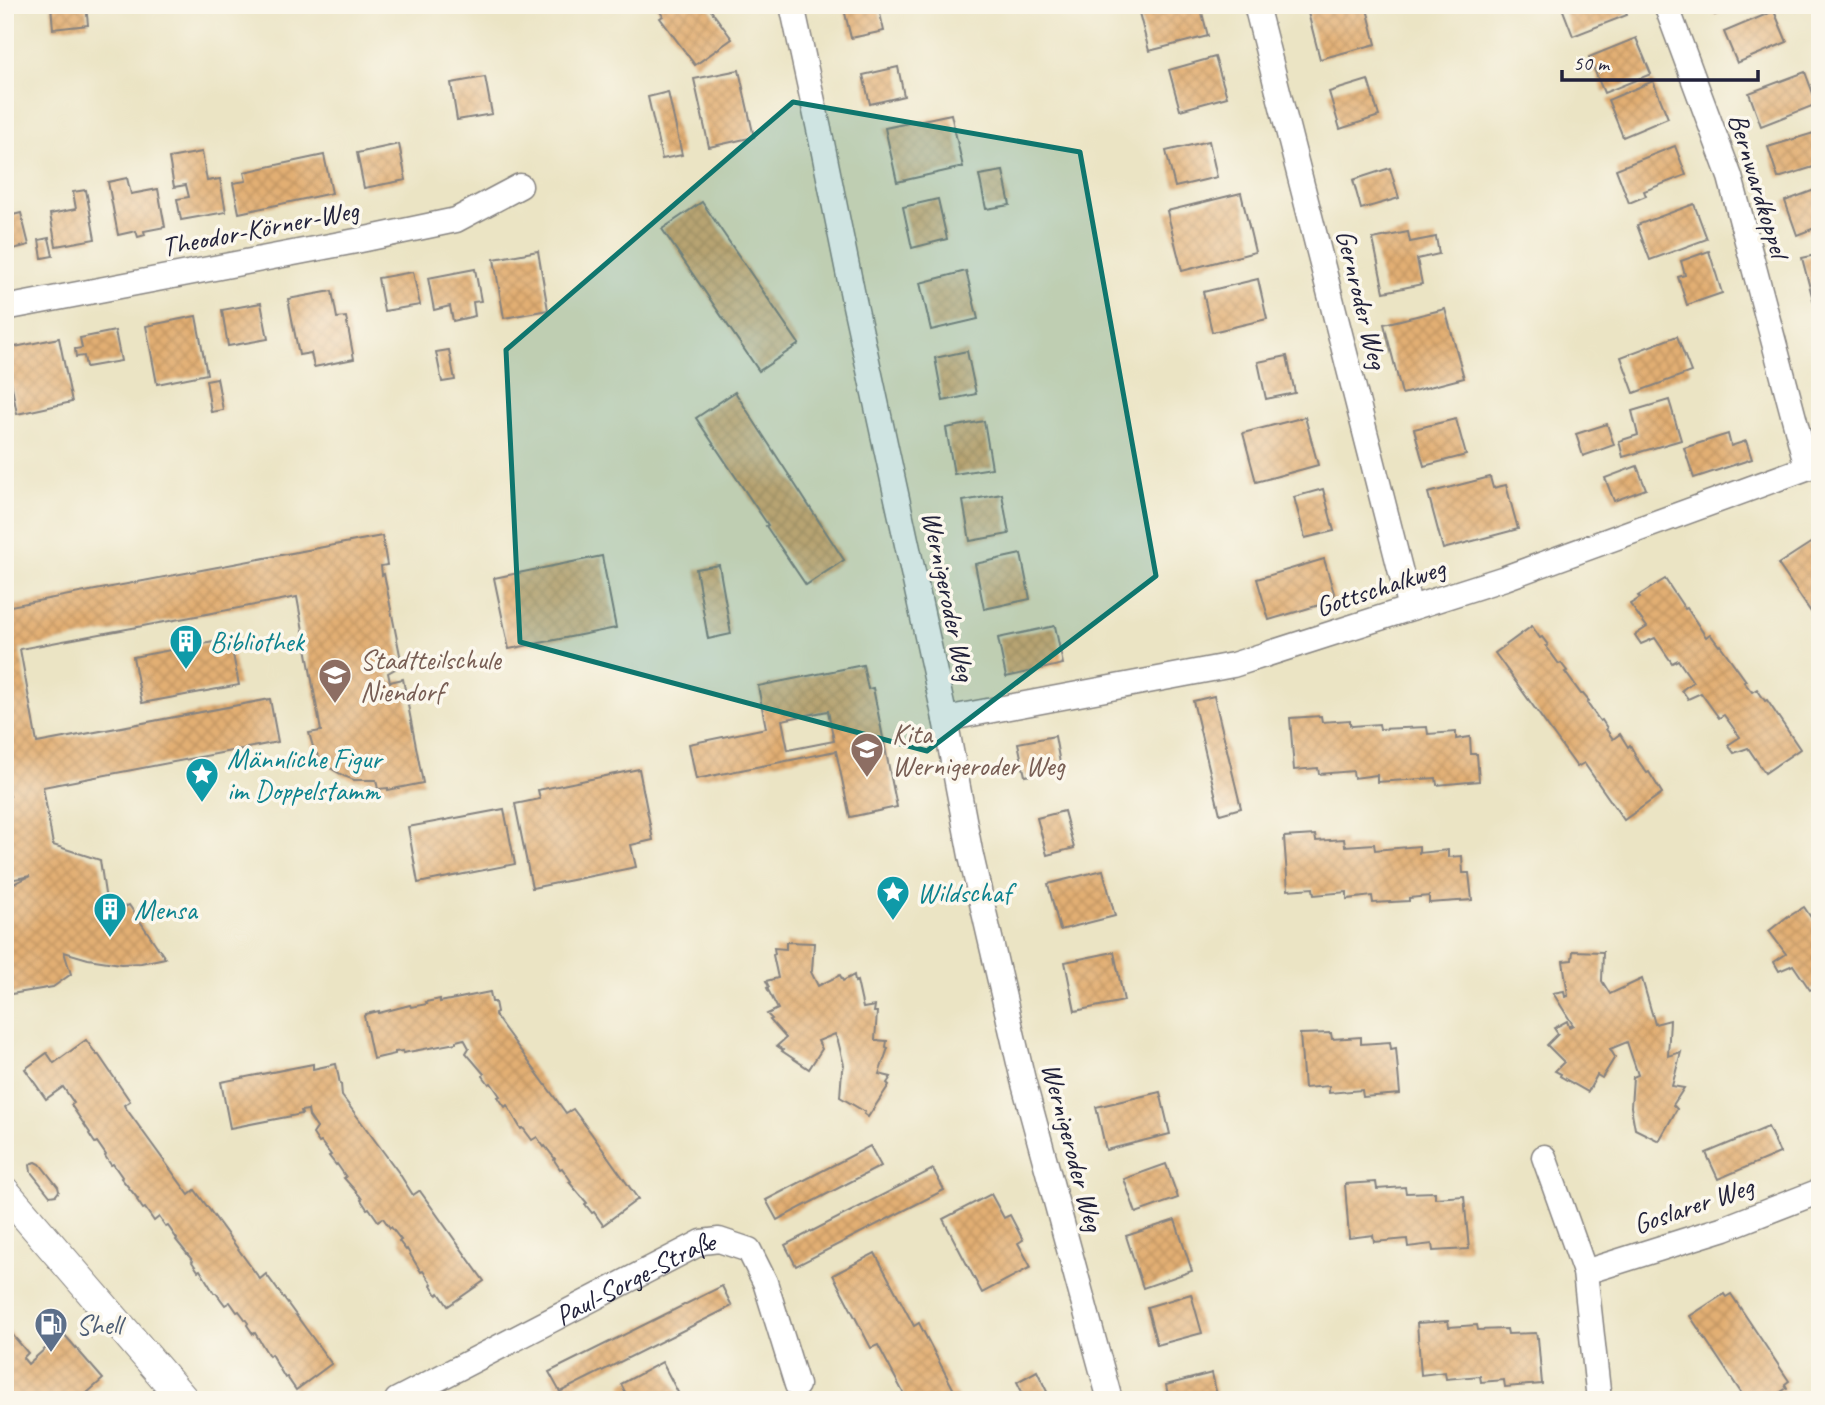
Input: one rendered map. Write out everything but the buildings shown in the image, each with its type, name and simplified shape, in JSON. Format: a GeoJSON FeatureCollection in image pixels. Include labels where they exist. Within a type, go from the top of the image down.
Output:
{"type":"FeatureCollection","features":[{"type":"Feature","properties":{"kind":"street","name":"Wernigeroder Weg"},"geometry":{"type":"LineString","coordinates":[[792,5],[971,856],[1023,1080],[1110,1400]]}},
{"type":"Feature","properties":{"kind":"street","name":"Gernroder Weg"},"geometry":{"type":"LineString","coordinates":[[1256,5],[1410,608]]}},
{"type":"Feature","properties":{"kind":"street","name":"Bernwardkoppel"},"geometry":{"type":"LineString","coordinates":[[1666,5],[1730,177],[1814,465]]}},
{"type":"Feature","properties":{"kind":"street","name":"Theodor-Körner-Weg"},"geometry":{"type":"LineString","coordinates":[[5,307],[356,241],[456,219],[520,186]]}},
{"type":"Feature","properties":{"kind":"street","name":"Gottschalkweg"},"geometry":{"type":"LineString","coordinates":[[944,719],[1233,665],[1564,557],[1814,465]]}},
{"type":"Feature","properties":{"kind":"street"},"geometry":{"type":"LineString","coordinates":[[1544,1157],[1585,1272],[1599,1400]]}},
{"type":"Feature","properties":{"kind":"street","name":"Goslarer Weg"},"geometry":{"type":"LineString","coordinates":[[1585,1272],[1725,1228],[1820,1191]]}},
{"type":"Feature","properties":{"kind":"street"},"geometry":{"type":"LineString","coordinates":[[5,1192],[184,1400]]}},
{"type":"Feature","properties":{"kind":"street","name":"Paul-Sorge-Straße"},"geometry":{"type":"LineString","coordinates":[[397,1400],[702,1242],[719,1240],[749,1250],[765,1282],[797,1385]]}},
{"type":"Feature","properties":{"kind":"highlighted area"},"geometry":{"type":"Polygon","coordinates":[[[793,102],[1080,152],[1156,576],[927,751],[520,642],[506,350],[793,102]]]}},
{"type":"Feature","properties":{"kind":"place","name":"Bibliothek"},"geometry":{"type":"Point","coordinates":[186,671]}},
{"type":"Feature","properties":{"kind":"place","name":"Stadtteilschule Niendorf"},"geometry":{"type":"Point","coordinates":[335,705]}},
{"type":"Feature","properties":{"kind":"place","name":"Kita Wernigeroder Weg"},"geometry":{"type":"Point","coordinates":[867,779]}},
{"type":"Feature","properties":{"kind":"place","name":"Männliche Figur im Doppelstamm"},"geometry":{"type":"Point","coordinates":[202,804]}},
{"type":"Feature","properties":{"kind":"place","name":"Wildschaf"},"geometry":{"type":"Point","coordinates":[893,922]}},
{"type":"Feature","properties":{"kind":"place","name":"Mensa"},"geometry":{"type":"Point","coordinates":[110,939]}},
{"type":"Feature","properties":{"kind":"place","name":"Shell"},"geometry":{"type":"Point","coordinates":[51,1354]}}]}
